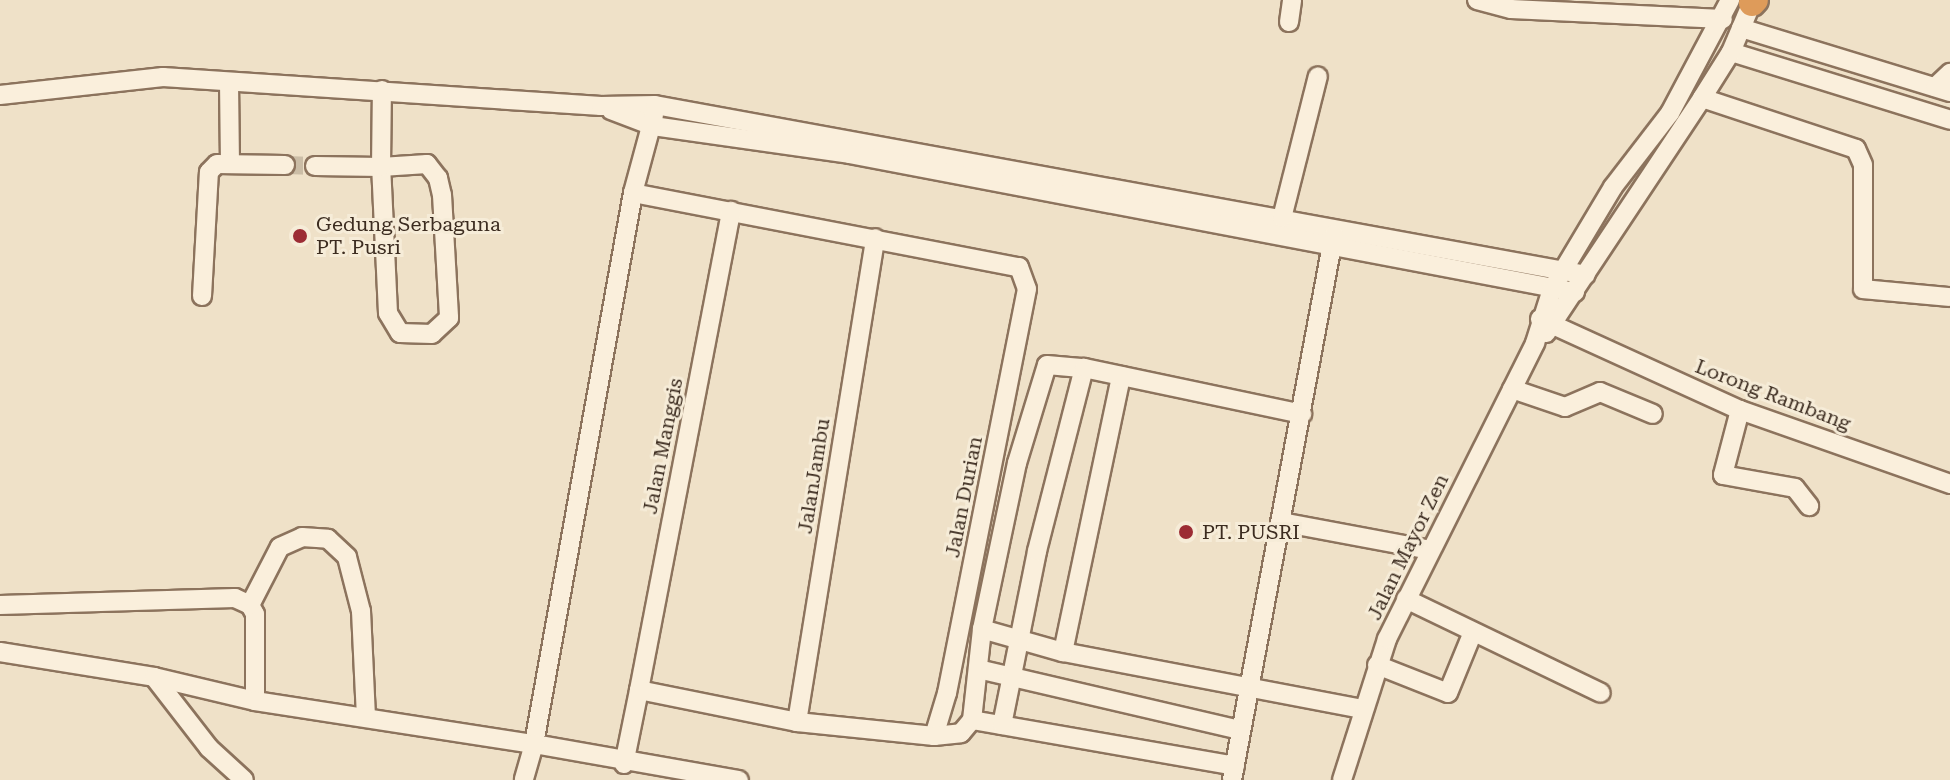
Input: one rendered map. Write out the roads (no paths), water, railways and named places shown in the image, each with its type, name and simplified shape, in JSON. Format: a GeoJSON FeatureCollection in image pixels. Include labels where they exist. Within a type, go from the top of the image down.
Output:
{"type":"FeatureCollection","features":[{"type":"Feature","properties":{"kind":"street"},"geometry":{"type":"LineString","coordinates":[[1289,22],[1292,0]]}},
{"type":"Feature","properties":{"kind":"street"},"geometry":{"type":"LineString","coordinates":[[1477,0],[1526,10],[1723,19]]}},
{"type":"Feature","properties":{"kind":"street","name":"Jalan Mayor Zen"},"geometry":{"type":"LineString","coordinates":[[1547,323],[1552,289],[1613,187],[1670,113],[1723,19],[1747,1]]}},
{"type":"Feature","properties":{"kind":"street","name":"Jalan Mayor Zen"},"geometry":{"type":"LineString","coordinates":[[1342,780],[1377,665],[1406,599],[1535,343],[1547,323],[1575,292],[1731,52],[1747,1]]}},
{"type":"Feature","properties":{"kind":"street"},"geometry":{"type":"LineString","coordinates":[[1741,28],[1942,90],[1950,73]]}},
{"type":"Feature","properties":{"kind":"street"},"geometry":{"type":"LineString","coordinates":[[1731,52],[1950,120]]}},
{"type":"Feature","properties":{"kind":"street"},"geometry":{"type":"LineString","coordinates":[[1282,218],[1318,76]]}},
{"type":"Feature","properties":{"kind":"street"},"geometry":{"type":"LineString","coordinates":[[0,95],[163,77],[601,106],[655,105],[1282,218],[1334,237],[1575,292]]}},
{"type":"Feature","properties":{"kind":"street"},"geometry":{"type":"LineString","coordinates":[[229,82],[230,163]]}},
{"type":"Feature","properties":{"kind":"street"},"geometry":{"type":"LineString","coordinates":[[315,166],[381,167],[427,164],[438,178],[449,318],[432,334],[400,333],[392,326],[381,167],[382,90]]}},
{"type":"Feature","properties":{"kind":"street"},"geometry":{"type":"LineString","coordinates":[[1702,98],[1859,152],[1863,289],[1950,297]]}},
{"type":"Feature","properties":{"kind":"street"},"geometry":{"type":"LineString","coordinates":[[524,780],[534,744],[633,193],[653,126],[655,105]]}},
{"type":"Feature","properties":{"kind":"street"},"geometry":{"type":"LineString","coordinates":[[601,106],[653,126],[849,154],[1334,237],[1563,268],[1586,275]]}},
{"type":"Feature","properties":{"kind":"street"},"geometry":{"type":"LineString","coordinates":[[202,296],[209,172],[217,164],[285,165]]}},
{"type":"Feature","properties":{"kind":"street"},"geometry":{"type":"LineString","coordinates":[[633,193],[875,238]]}},
{"type":"Feature","properties":{"kind":"street","name":"Jalan Manggis"},"geometry":{"type":"LineString","coordinates":[[624,764],[731,211]]}},
{"type":"Feature","properties":{"kind":"street"},"geometry":{"type":"LineString","coordinates":[[972,720],[1233,773],[1334,237]]}},
{"type":"Feature","properties":{"kind":"street","name":"Jalan Durian"},"geometry":{"type":"LineString","coordinates":[[875,238],[1019,267],[1027,289],[947,693],[934,736]]}},
{"type":"Feature","properties":{"kind":"street","name":"JalanJambu"},"geometry":{"type":"LineString","coordinates":[[797,722],[875,238]]}},
{"type":"Feature","properties":{"kind":"street","name":"Lorong Rambang"},"geometry":{"type":"LineString","coordinates":[[1547,323],[1740,410],[1950,484]]}},
{"type":"Feature","properties":{"kind":"street"},"geometry":{"type":"LineString","coordinates":[[639,690],[797,722],[955,736],[972,720],[982,629],[1043,368],[1052,363],[1084,368],[1302,414]]}},
{"type":"Feature","properties":{"kind":"street"},"geometry":{"type":"LineString","coordinates":[[1002,725],[1018,640],[1084,368]]}},
{"type":"Feature","properties":{"kind":"street"},"geometry":{"type":"LineString","coordinates":[[1063,652],[1121,376]]}},
{"type":"Feature","properties":{"kind":"street"},"geometry":{"type":"LineString","coordinates":[[1512,389],[1565,407],[1600,392],[1653,414]]}},
{"type":"Feature","properties":{"kind":"street"},"geometry":{"type":"LineString","coordinates":[[1740,410],[1723,475],[1795,488],[1809,506]]}},
{"type":"Feature","properties":{"kind":"street"},"geometry":{"type":"LineString","coordinates":[[1281,522],[1430,550]]}},
{"type":"Feature","properties":{"kind":"street"},"geometry":{"type":"LineString","coordinates":[[255,701],[250,605],[280,547],[302,537],[328,539],[347,557],[361,611],[366,717]]}},
{"type":"Feature","properties":{"kind":"street"},"geometry":{"type":"LineString","coordinates":[[0,605],[198,596],[235,598],[250,605]]}},
{"type":"Feature","properties":{"kind":"street"},"geometry":{"type":"LineString","coordinates":[[1406,599],[1601,693]]}},
{"type":"Feature","properties":{"kind":"street"},"geometry":{"type":"LineString","coordinates":[[982,629],[1063,652],[1249,691],[1362,709]]}},
{"type":"Feature","properties":{"kind":"street"},"geometry":{"type":"LineString","coordinates":[[1377,665],[1448,693],[1473,632]]}},
{"type":"Feature","properties":{"kind":"street"},"geometry":{"type":"LineString","coordinates":[[0,652],[154,677],[255,701],[534,744],[624,764],[739,780]]}},
{"type":"Feature","properties":{"kind":"street"},"geometry":{"type":"LineString","coordinates":[[978,669],[1241,730]]}},
{"type":"Feature","properties":{"kind":"street"},"geometry":{"type":"LineString","coordinates":[[154,677],[209,748],[244,780]]}},
{"type":"Feature","properties":{"kind":"tunnel"},"geometry":{"type":"LineString","coordinates":[[285,165],[315,166]]}},
{"type":"Feature","properties":{"kind":"place","name":"Gedung Serbaguna PT. Pusri"},"geometry":{"type":"Point","coordinates":[300,236]}},
{"type":"Feature","properties":{"kind":"place","name":"PT. PUSRI"},"geometry":{"type":"Point","coordinates":[1186,532]}}]}
